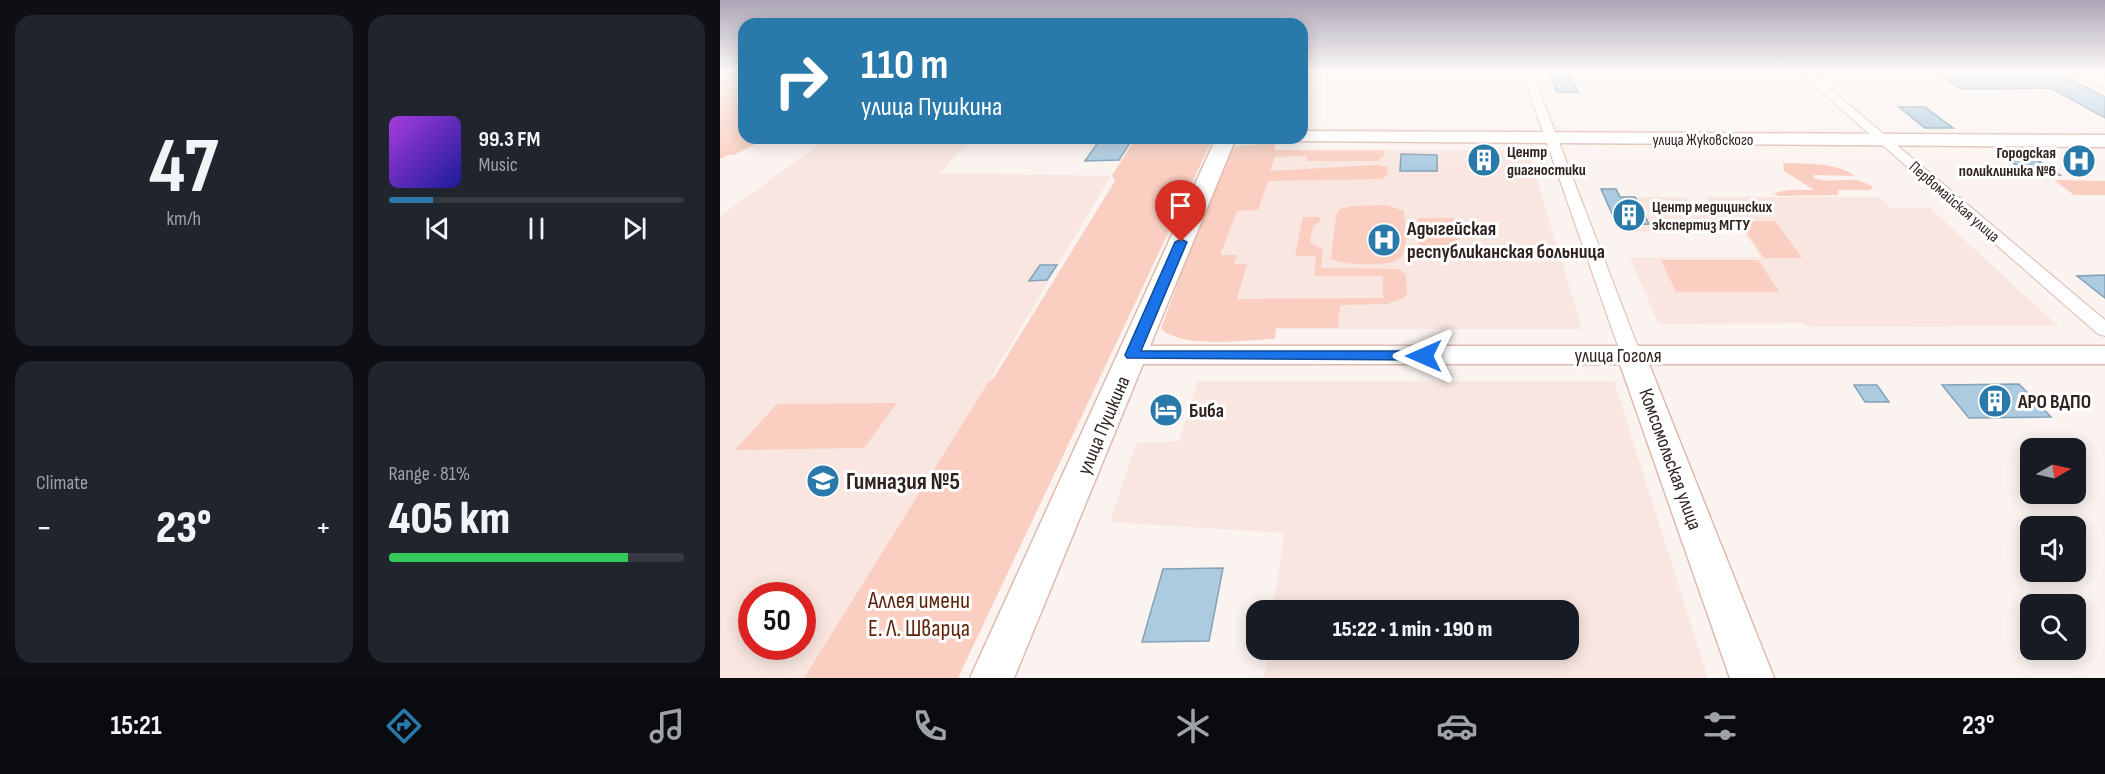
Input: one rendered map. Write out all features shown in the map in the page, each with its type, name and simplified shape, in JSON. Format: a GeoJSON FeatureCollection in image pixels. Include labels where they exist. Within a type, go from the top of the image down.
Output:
{"type":"FeatureCollection","features":[{"type":"Feature","properties":{"kind":"main road","name":"улица Жуковского"},"geometry":{"type":"LineString","coordinates":[[1308,137],[2105,141]]}},
{"type":"Feature","properties":{"kind":"main road","name":"улица Пушкина"},"geometry":{"type":"LineString","coordinates":[[992,678],[1132,355],[1227,144]]}},
{"type":"Feature","properties":{"kind":"main road","name":"улица Гоголя"},"geometry":{"type":"LineString","coordinates":[[1132,355],[2105,355]]}},
{"type":"Feature","properties":{"kind":"main road","name":"Комсомольская улица"},"geometry":{"type":"LineString","coordinates":[[1631,355],[1752,678]]}},
{"type":"Feature","properties":{"kind":"street","name":"Комсомольская улица"},"geometry":{"type":"LineString","coordinates":[[1539,104],[1631,355]]}},
{"type":"Feature","properties":{"kind":"street","name":"Первомайская улица"},"geometry":{"type":"LineString","coordinates":[[1841,104],[2105,330]]}},
{"type":"Feature","properties":{"kind":"shaded area"},"geometry":{"type":"Polygon","coordinates":[[[820,144],[967,144],[940,173],[1111,176],[989,381],[816,659],[816,582],[738,582],[738,660],[815,660],[804,678],[720,678],[720,216],[820,144]]]}},
{"type":"Feature","properties":{"kind":"shaded area","name":"Адыгейская республиканская больница"},"geometry":{"type":"Polygon","coordinates":[[[1528,150],[1582,329],[1183,329],[1243,151],[1528,150]]]}},
{"type":"Feature","properties":{"kind":"shaded area"},"geometry":{"type":"Polygon","coordinates":[[[1605,197],[1686,197],[1691,205],[1710,204],[1705,197],[1880,197],[1891,208],[1930,208],[2058,326],[1812,327],[1802,323],[1658,324],[1630,257],[1761,257],[1738,223],[1678,225],[1679,231],[1621,232],[1605,197]]]}},
{"type":"Feature","properties":{"kind":"shaded area"},"geometry":{"type":"Polygon","coordinates":[[[1198,381],[1614,381],[1708,678],[1264,678],[1267,660],[1579,660],[1579,600],[1274,600],[1284,533],[1110,522],[1136,443],[1179,441],[1198,381]]]}},
{"type":"Feature","properties":{"kind":"green space"},"geometry":{"type":"Polygon","coordinates":[[[720,104],[738,104],[738,144],[755,144],[720,159],[720,104]]]}},
{"type":"Feature","properties":{"kind":"green space","name":"Аллея имени Е. Л. Шварца"},"geometry":{"type":"Polygon","coordinates":[[[1132,144],[1210,144],[958,678],[804,678],[989,381],[993,379],[1115,181],[1112,175],[1132,144]]]}},
{"type":"Feature","properties":{"kind":"green space"},"geometry":{"type":"Polygon","coordinates":[[[1275,144],[1275,150],[1385,150],[1384,156],[1377,161],[1307,161],[1307,156],[1275,157],[1270,171],[1377,165],[1387,167],[1388,173],[1382,179],[1268,181],[1258,210],[1237,211],[1220,255],[1237,255],[1234,264],[1247,264],[1237,299],[1383,298],[1383,276],[1314,276],[1316,256],[1295,256],[1303,217],[1321,217],[1313,227],[1310,242],[1323,250],[1321,268],[1399,269],[1406,275],[1405,297],[1388,304],[1340,305],[1338,328],[1276,328],[1275,339],[1215,342],[1184,339],[1171,335],[1161,329],[1188,255],[1231,152],[1234,148],[1243,145],[1275,144]]]}},
{"type":"Feature","properties":{"kind":"green space"},"geometry":{"type":"Polygon","coordinates":[[[1783,163],[1839,168],[1855,176],[1814,175],[1814,178],[1830,181],[1858,180],[1873,187],[1871,190],[1838,190],[1838,195],[1778,196],[1774,193],[1788,190],[1814,190],[1784,171],[1783,163]]]}},
{"type":"Feature","properties":{"kind":"green space"},"geometry":{"type":"Polygon","coordinates":[[[2054,180],[2105,181],[2105,195],[2074,195],[2054,180]]]}},
{"type":"Feature","properties":{"kind":"green space"},"geometry":{"type":"Polygon","coordinates":[[[1387,205],[1404,211],[1405,244],[1403,254],[1399,259],[1381,264],[1370,264],[1347,263],[1331,259],[1336,215],[1340,209],[1353,206],[1387,205]]]}},
{"type":"Feature","properties":{"kind":"green space"},"geometry":{"type":"Polygon","coordinates":[[[1456,218],[1459,244],[1453,244],[1454,252],[1419,251],[1417,219],[1456,218]]]}},
{"type":"Feature","properties":{"kind":"green space"},"geometry":{"type":"Polygon","coordinates":[[[1739,221],[1775,221],[1802,258],[1764,258],[1739,221]]]}},
{"type":"Feature","properties":{"kind":"green space"},"geometry":{"type":"Polygon","coordinates":[[[1661,260],[1758,260],[1779,292],[1676,292],[1661,260]]]}},
{"type":"Feature","properties":{"kind":"green space"},"geometry":{"type":"Polygon","coordinates":[[[897,403],[864,448],[735,450],[777,404],[897,403]]]}},
{"type":"Feature","properties":{"kind":"building"},"geometry":{"type":"Polygon","coordinates":[[[2079,104],[2105,104],[2105,118],[2079,104]]]}},
{"type":"Feature","properties":{"kind":"building"},"geometry":{"type":"Polygon","coordinates":[[[1899,107],[1925,107],[1953,128],[1925,128],[1899,107]]]}},
{"type":"Feature","properties":{"kind":"building"},"geometry":{"type":"Polygon","coordinates":[[[1097,144],[1129,144],[1119,160],[1085,161],[1097,144]]]}},
{"type":"Feature","properties":{"kind":"building"},"geometry":{"type":"Polygon","coordinates":[[[1401,154],[1437,155],[1437,171],[1400,171],[1401,154]]]}},
{"type":"Feature","properties":{"kind":"building"},"geometry":{"type":"Polygon","coordinates":[[[2002,155],[2030,155],[2060,175],[2030,175],[2002,155]]]}},
{"type":"Feature","properties":{"kind":"building","name":"Центр медицинских экспертиз МГТУ"},"geometry":{"type":"Polygon","coordinates":[[[1601,189],[1616,189],[1620,197],[1635,197],[1649,224],[1617,225],[1601,189]]]}},
{"type":"Feature","properties":{"kind":"building"},"geometry":{"type":"Polygon","coordinates":[[[1040,265],[1057,265],[1047,280],[1029,281],[1040,265]]]}},
{"type":"Feature","properties":{"kind":"building"},"geometry":{"type":"Polygon","coordinates":[[[2105,275],[2105,298],[2077,276],[2105,275]]]}},
{"type":"Feature","properties":{"kind":"building","name":"АРО ВДПО"},"geometry":{"type":"Polygon","coordinates":[[[2019,384],[2051,417],[1969,418],[1942,385],[2019,384]]]}},
{"type":"Feature","properties":{"kind":"building"},"geometry":{"type":"Polygon","coordinates":[[[1854,385],[1877,385],[1889,402],[1865,402],[1854,385]]]}},
{"type":"Feature","properties":{"kind":"building"},"geometry":{"type":"Polygon","coordinates":[[[1223,568],[1209,641],[1142,642],[1163,569],[1223,568]]]}},
{"type":"Feature","properties":{"kind":"place","name":"Центр диагностики"},"geometry":{"type":"Point","coordinates":[1484,160]}},
{"type":"Feature","properties":{"kind":"place","name":"Городская поликлиника №6"},"geometry":{"type":"Point","coordinates":[2079,161]}},
{"type":"Feature","properties":{"kind":"place","name":"Центр медицинских экспертиз МГТУ"},"geometry":{"type":"Point","coordinates":[1629,215]}},
{"type":"Feature","properties":{"kind":"place","name":"Адыгейская республиканская больница"},"geometry":{"type":"Point","coordinates":[1384,240]}},
{"type":"Feature","properties":{"kind":"place","name":"АРО ВДПО"},"geometry":{"type":"Point","coordinates":[1995,401]}},
{"type":"Feature","properties":{"kind":"place","name":"Биба"},"geometry":{"type":"Point","coordinates":[1166,410]}},
{"type":"Feature","properties":{"kind":"place","name":"Гимназия №5"},"geometry":{"type":"Point","coordinates":[823,481]}},
{"type":"Feature","properties":{"kind":"route"},"geometry":{"type":"LineString","coordinates":[[1181,242],[1132,355],[1424,356]]}}]}
